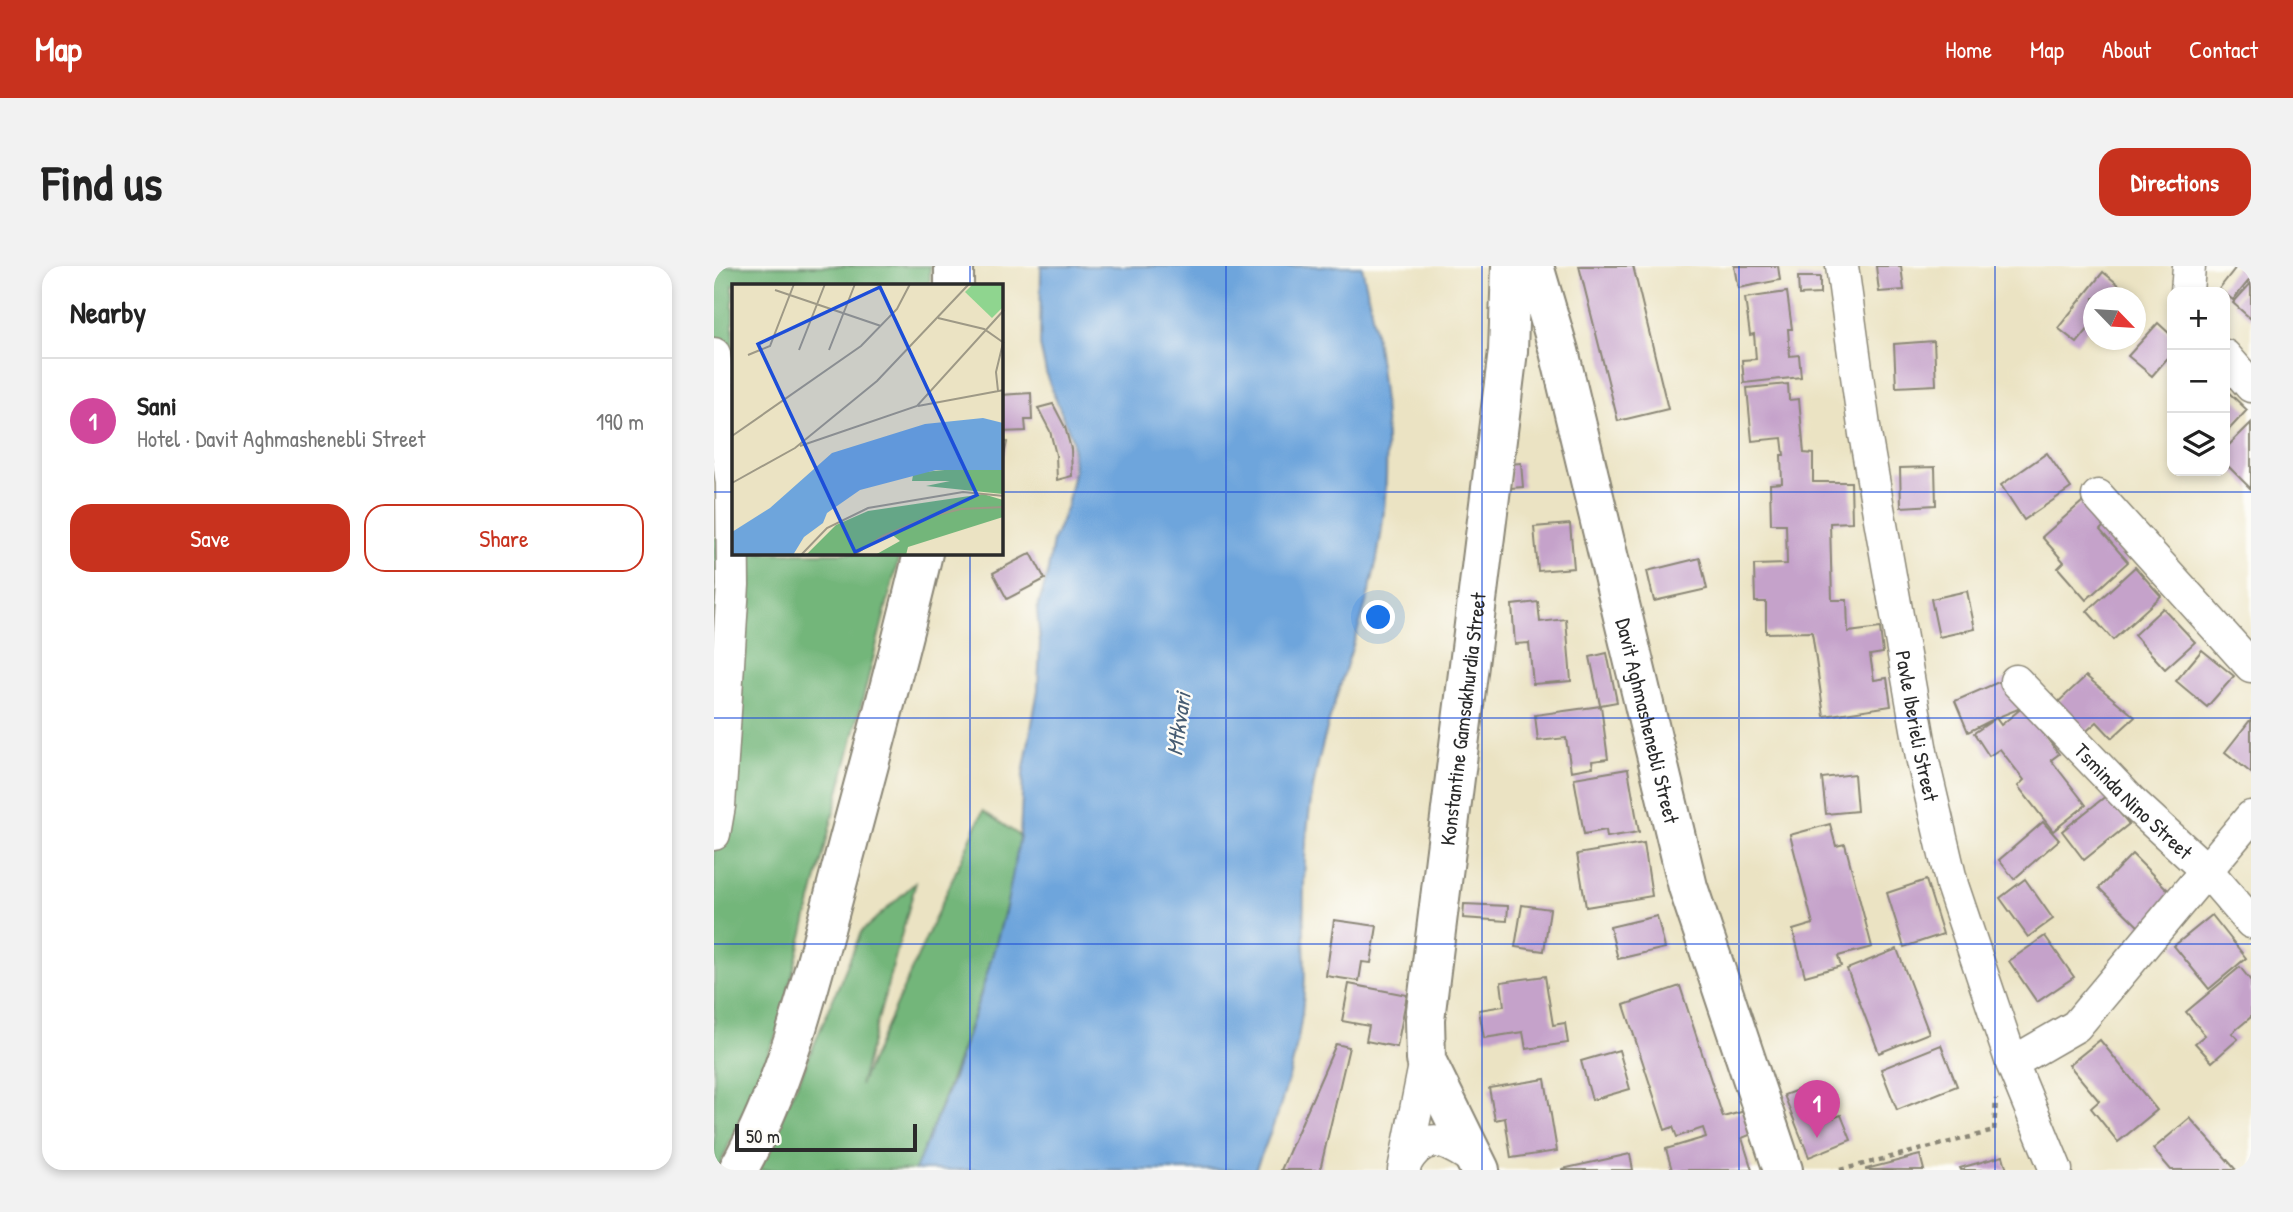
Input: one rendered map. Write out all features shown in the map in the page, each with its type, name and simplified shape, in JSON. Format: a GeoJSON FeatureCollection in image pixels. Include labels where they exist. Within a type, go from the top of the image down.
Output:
{"type":"FeatureCollection","features":[{"type":"Feature","properties":{"kind":"main road"},"geometry":{"type":"LineString","coordinates":[[954,266],[954,284]]}},
{"type":"Feature","properties":{"kind":"main road","name":"Konstantine Gamsakhurdia Street"},"geometry":{"type":"LineString","coordinates":[[1426,1060],[1425,1019],[1508,351],[1511,266]]}},
{"type":"Feature","properties":{"kind":"main road","name":"Davit Aghmashenebli Street"},"geometry":{"type":"LineString","coordinates":[[1535,266],[1559,351],[1688,887],[1783,1170]]}},
{"type":"Feature","properties":{"kind":"main road"},"geometry":{"type":"LineString","coordinates":[[1508,351],[1518,341],[1531,337],[1544,341],[1559,351]]}},
{"type":"Feature","properties":{"kind":"main road"},"geometry":{"type":"LineString","coordinates":[[738,1170],[774,1094],[806,998],[923,555]]}},
{"type":"Feature","properties":{"kind":"main road"},"geometry":{"type":"LineString","coordinates":[[1426,1060],[1477,1165]]}},
{"type":"Feature","properties":{"kind":"street","name":"Pavle Iberieli Street"},"geometry":{"type":"LineString","coordinates":[[1842,266],[1865,434],[1922,757],[1952,885],[2014,1069],[2056,1170]]}},
{"type":"Feature","properties":{"kind":"street"},"geometry":{"type":"LineString","coordinates":[[2187,287],[2189,266]]}},
{"type":"Feature","properties":{"kind":"street"},"geometry":{"type":"LineString","coordinates":[[714,354],[732,483]]}},
{"type":"Feature","properties":{"kind":"street"},"geometry":{"type":"LineString","coordinates":[[2230,362],[2251,386]]}},
{"type":"Feature","properties":{"kind":"street"},"geometry":{"type":"LineString","coordinates":[[2098,496],[2251,666]]}},
{"type":"Feature","properties":{"kind":"street"},"geometry":{"type":"LineString","coordinates":[[714,834],[719,806],[733,555]]}},
{"type":"Feature","properties":{"kind":"street","name":"Tsminda Nino Street"},"geometry":{"type":"LineString","coordinates":[[2016,681],[2132,802],[2207,871],[2251,922]]}},
{"type":"Feature","properties":{"kind":"street"},"geometry":{"type":"LineString","coordinates":[[2014,1069],[2076,1026],[2251,817]]}},
{"type":"Feature","properties":{"kind":"street","name":"Konstantine Gamsakhurdia Street"},"geometry":{"type":"LineString","coordinates":[[1405,1166],[1426,1060]]}},
{"type":"Feature","properties":{"kind":"street"},"geometry":{"type":"LineString","coordinates":[[1405,1166],[1413,1151],[1424,1143],[1437,1140],[1450,1143],[1477,1165]]}},
{"type":"Feature","properties":{"kind":"path"},"geometry":{"type":"LineString","coordinates":[[1840,1170],[1994,1131],[1997,1086],[2014,1069]]}},
{"type":"Feature","properties":{"kind":"green space"},"geometry":{"type":"Polygon","coordinates":[[[714,266],[930,266],[930,284],[732,284],[732,555],[899,555],[778,1031],[718,1170],[714,1170],[714,539],[728,531],[714,352],[714,266]]]}},
{"type":"Feature","properties":{"kind":"green space"},"geometry":{"type":"Polygon","coordinates":[[[983,811],[1020,836],[1012,883],[976,1009],[915,1170],[755,1170],[801,1076],[861,932],[916,882],[860,1085],[983,811]]]}},
{"type":"Feature","properties":{"kind":"water","name":"Mtkvari"},"geometry":{"type":"Polygon","coordinates":[[[1041,266],[1362,266],[1382,383],[1385,503],[1372,581],[1316,773],[1305,851],[1305,978],[1298,1038],[1273,1127],[1255,1170],[915,1170],[952,1081],[1006,908],[1020,836],[1023,774],[1038,690],[1040,642],[1037,610],[1053,541],[1067,506],[1074,472],[1072,439],[1047,377],[1040,345],[1041,266]]]}},
{"type":"Feature","properties":{"kind":"building"},"geometry":{"type":"Polygon","coordinates":[[[1579,266],[1633,266],[1668,409],[1618,421],[1579,266]]]}},
{"type":"Feature","properties":{"kind":"building"},"geometry":{"type":"Polygon","coordinates":[[[1734,266],[1778,266],[1780,280],[1738,288],[1734,266]]]}},
{"type":"Feature","properties":{"kind":"building"},"geometry":{"type":"Polygon","coordinates":[[[1876,266],[1901,266],[1904,290],[1879,292],[1876,266]]]}},
{"type":"Feature","properties":{"kind":"building"},"geometry":{"type":"Polygon","coordinates":[[[2237,266],[2251,266],[2251,278],[2233,300],[2230,298],[2230,287],[2221,287],[2237,266]]]}},
{"type":"Feature","properties":{"kind":"building"},"geometry":{"type":"Polygon","coordinates":[[[2103,272],[2121,287],[2091,287],[2103,272]]]}},
{"type":"Feature","properties":{"kind":"building"},"geometry":{"type":"Polygon","coordinates":[[[1798,277],[1820,277],[1820,294],[1799,295],[1798,277]]]}},
{"type":"Feature","properties":{"kind":"building"},"geometry":{"type":"Polygon","coordinates":[[[2251,283],[2251,319],[2233,303],[2251,283]]]}},
{"type":"Feature","properties":{"kind":"building"},"geometry":{"type":"Polygon","coordinates":[[[1787,292],[1792,329],[1788,329],[1790,356],[1799,355],[1801,377],[1744,383],[1742,360],[1756,359],[1754,334],[1750,335],[1745,298],[1787,292]]]}},
{"type":"Feature","properties":{"kind":"building"},"geometry":{"type":"Polygon","coordinates":[[[2083,297],[2083,336],[2077,343],[2058,328],[2083,297]]]}},
{"type":"Feature","properties":{"kind":"building"},"geometry":{"type":"Polygon","coordinates":[[[2158,323],[2167,331],[2167,359],[2152,376],[2128,356],[2133,350],[2146,350],[2146,336],[2158,323]]]}},
{"type":"Feature","properties":{"kind":"building"},"geometry":{"type":"Polygon","coordinates":[[[1934,341],[1936,385],[1896,387],[1894,344],[1934,341]]]}},
{"type":"Feature","properties":{"kind":"building"},"geometry":{"type":"Polygon","coordinates":[[[1788,384],[1789,400],[1799,399],[1804,453],[1813,454],[1813,482],[1851,482],[1852,522],[1830,523],[1832,600],[1847,600],[1848,632],[1880,628],[1883,653],[1870,655],[1874,680],[1887,678],[1891,706],[1824,716],[1812,632],[1766,633],[1766,602],[1755,602],[1754,565],[1787,564],[1786,524],[1771,524],[1770,484],[1782,483],[1781,455],[1784,455],[1782,438],[1752,441],[1747,388],[1788,384]]]}},
{"type":"Feature","properties":{"kind":"building"},"geometry":{"type":"Polygon","coordinates":[[[1031,393],[1032,420],[1025,420],[1026,431],[1003,432],[1003,395],[1031,393]]]}},
{"type":"Feature","properties":{"kind":"building"},"geometry":{"type":"Polygon","coordinates":[[[2230,394],[2247,410],[2230,429],[2230,394]]]}},
{"type":"Feature","properties":{"kind":"building"},"geometry":{"type":"Polygon","coordinates":[[[1053,404],[1065,427],[1071,449],[1072,476],[1057,480],[1056,455],[1050,431],[1038,408],[1053,404]]]}},
{"type":"Feature","properties":{"kind":"building"},"geometry":{"type":"Polygon","coordinates":[[[2251,423],[2251,489],[2230,468],[2230,444],[2251,423]]]}},
{"type":"Feature","properties":{"kind":"building"},"geometry":{"type":"Polygon","coordinates":[[[1003,441],[1007,442],[1003,460],[1003,441]]]}},
{"type":"Feature","properties":{"kind":"building"},"geometry":{"type":"Polygon","coordinates":[[[2047,453],[2071,488],[2024,520],[2001,485],[2047,453]]]}},
{"type":"Feature","properties":{"kind":"building"},"geometry":{"type":"Polygon","coordinates":[[[1521,463],[1523,487],[1511,488],[1509,464],[1521,463]]]}},
{"type":"Feature","properties":{"kind":"building"},"geometry":{"type":"Polygon","coordinates":[[[1935,467],[1936,505],[1901,507],[1900,468],[1935,467]]]}},
{"type":"Feature","properties":{"kind":"building"},"geometry":{"type":"Polygon","coordinates":[[[2082,502],[2104,526],[2100,530],[2128,562],[2086,600],[2058,568],[2064,562],[2042,537],[2082,502]]]}},
{"type":"Feature","properties":{"kind":"building"},"geometry":{"type":"Polygon","coordinates":[[[1570,524],[1574,568],[1538,571],[1534,527],[1570,524]]]}},
{"type":"Feature","properties":{"kind":"building"},"geometry":{"type":"Polygon","coordinates":[[[1031,553],[1045,579],[1007,599],[993,573],[1031,553]]]}},
{"type":"Feature","properties":{"kind":"building"},"geometry":{"type":"Polygon","coordinates":[[[1700,558],[1707,589],[1654,601],[1647,571],[1700,558]]]}},
{"type":"Feature","properties":{"kind":"building"},"geometry":{"type":"Polygon","coordinates":[[[2135,567],[2161,596],[2113,640],[2087,611],[2135,567]]]}},
{"type":"Feature","properties":{"kind":"building"},"geometry":{"type":"Polygon","coordinates":[[[1967,591],[1975,629],[1939,637],[1931,599],[1967,591]]]}},
{"type":"Feature","properties":{"kind":"building"},"geometry":{"type":"Polygon","coordinates":[[[1538,602],[1540,622],[1566,619],[1571,681],[1533,684],[1529,643],[1515,644],[1512,605],[1538,602]]]}},
{"type":"Feature","properties":{"kind":"building"},"geometry":{"type":"Polygon","coordinates":[[[2163,608],[2195,642],[2165,669],[2134,635],[2163,608]]]}},
{"type":"Feature","properties":{"kind":"building"},"geometry":{"type":"Polygon","coordinates":[[[2202,650],[2234,676],[2207,707],[2176,681],[2202,650]]]}},
{"type":"Feature","properties":{"kind":"building"},"geometry":{"type":"Polygon","coordinates":[[[1607,653],[1617,702],[1600,705],[1590,657],[1607,653]]]}},
{"type":"Feature","properties":{"kind":"building"},"geometry":{"type":"Polygon","coordinates":[[[2086,676],[2135,717],[2112,738],[2097,722],[2082,735],[2055,705],[2086,676]]]}},
{"type":"Feature","properties":{"kind":"building"},"geometry":{"type":"Polygon","coordinates":[[[2010,677],[2023,707],[1968,732],[1955,701],[2010,677]]]}},
{"type":"Feature","properties":{"kind":"building"},"geometry":{"type":"Polygon","coordinates":[[[1601,706],[1608,759],[1592,761],[1593,767],[1571,771],[1566,738],[1538,741],[1535,715],[1601,706]]]}},
{"type":"Feature","properties":{"kind":"building"},"geometry":{"type":"Polygon","coordinates":[[[2023,707],[2059,754],[2051,760],[2086,805],[2053,831],[2018,786],[2024,780],[2000,749],[1989,756],[1974,733],[1996,718],[2001,725],[2023,707]]]}},
{"type":"Feature","properties":{"kind":"building"},"geometry":{"type":"Polygon","coordinates":[[[2251,719],[2251,773],[2225,752],[2251,719]]]}},
{"type":"Feature","properties":{"kind":"building"},"geometry":{"type":"Polygon","coordinates":[[[1628,769],[1639,832],[1607,837],[1606,830],[1584,834],[1574,778],[1628,769]]]}},
{"type":"Feature","properties":{"kind":"building"},"geometry":{"type":"Polygon","coordinates":[[[1854,774],[1857,811],[1826,814],[1822,778],[1854,774]]]}},
{"type":"Feature","properties":{"kind":"building"},"geometry":{"type":"Polygon","coordinates":[[[2106,796],[2129,824],[2084,860],[2062,831],[2106,796]]]}},
{"type":"Feature","properties":{"kind":"building"},"geometry":{"type":"Polygon","coordinates":[[[2043,822],[2059,840],[2014,879],[1999,860],[2043,822]]]}},
{"type":"Feature","properties":{"kind":"building"},"geometry":{"type":"Polygon","coordinates":[[[1830,824],[1836,846],[1845,844],[1872,947],[1838,956],[1841,966],[1805,976],[1793,930],[1813,924],[1790,835],[1830,824]]]}},
{"type":"Feature","properties":{"kind":"building"},"geometry":{"type":"Polygon","coordinates":[[[1644,843],[1652,896],[1586,907],[1577,854],[1644,843]]]}},
{"type":"Feature","properties":{"kind":"building"},"geometry":{"type":"Polygon","coordinates":[[[2132,854],[2175,897],[2142,930],[2099,888],[2132,854]]]}},
{"type":"Feature","properties":{"kind":"building"},"geometry":{"type":"Polygon","coordinates":[[[2025,879],[2053,919],[2028,937],[2000,898],[2025,879]]]}},
{"type":"Feature","properties":{"kind":"building"},"geometry":{"type":"Polygon","coordinates":[[[1926,880],[1943,934],[1904,947],[1887,893],[1926,880]]]}},
{"type":"Feature","properties":{"kind":"building"},"geometry":{"type":"Polygon","coordinates":[[[1464,904],[1508,906],[1507,921],[1463,918],[1464,904]]]}},
{"type":"Feature","properties":{"kind":"building"},"geometry":{"type":"Polygon","coordinates":[[[1522,905],[1550,909],[1544,951],[1515,947],[1522,905]]]}},
{"type":"Feature","properties":{"kind":"building"},"geometry":{"type":"Polygon","coordinates":[[[2212,915],[2246,958],[2209,989],[2174,946],[2212,915]]]}},
{"type":"Feature","properties":{"kind":"building"},"geometry":{"type":"Polygon","coordinates":[[[1657,916],[1665,948],[1618,959],[1610,927],[1657,916]]]}},
{"type":"Feature","properties":{"kind":"building"},"geometry":{"type":"Polygon","coordinates":[[[1334,920],[1377,926],[1371,963],[1362,962],[1359,981],[1326,976],[1334,920]]]}},
{"type":"Feature","properties":{"kind":"building"},"geometry":{"type":"Polygon","coordinates":[[[2045,936],[2074,977],[2037,1002],[2009,961],[2045,936]]]}},
{"type":"Feature","properties":{"kind":"building"},"geometry":{"type":"Polygon","coordinates":[[[1897,949],[1929,1033],[1879,1053],[1847,969],[1897,949]]]}},
{"type":"Feature","properties":{"kind":"building"},"geometry":{"type":"Polygon","coordinates":[[[2240,967],[2251,981],[2251,1017],[2232,1033],[2238,1039],[2212,1062],[2195,1043],[2205,1035],[2186,1012],[2240,967]]]}},
{"type":"Feature","properties":{"kind":"building"},"geometry":{"type":"Polygon","coordinates":[[[1545,976],[1553,1025],[1565,1023],[1568,1043],[1526,1049],[1523,1032],[1484,1038],[1479,1010],[1504,1006],[1501,982],[1545,976]]]}},
{"type":"Feature","properties":{"kind":"building"},"geometry":{"type":"Polygon","coordinates":[[[1349,984],[1407,995],[1397,1047],[1366,1041],[1369,1026],[1342,1021],[1349,984]]]}},
{"type":"Feature","properties":{"kind":"building"},"geometry":{"type":"Polygon","coordinates":[[[1680,986],[1723,1117],[1745,1111],[1752,1134],[1742,1138],[1752,1170],[1672,1170],[1666,1149],[1706,1137],[1703,1128],[1677,1137],[1673,1127],[1665,1130],[1624,1005],[1680,986]]]}},
{"type":"Feature","properties":{"kind":"building"},"geometry":{"type":"Polygon","coordinates":[[[2100,1040],[2157,1110],[2118,1142],[2091,1108],[2099,1101],[2069,1065],[2100,1040]]]}},
{"type":"Feature","properties":{"kind":"building"},"geometry":{"type":"Polygon","coordinates":[[[1336,1044],[1349,1047],[1320,1170],[1281,1170],[1336,1044]]]}},
{"type":"Feature","properties":{"kind":"building"},"geometry":{"type":"Polygon","coordinates":[[[1941,1045],[1957,1086],[1897,1110],[1881,1069],[1941,1045]]]}},
{"type":"Feature","properties":{"kind":"building"},"geometry":{"type":"Polygon","coordinates":[[[1619,1050],[1630,1089],[1592,1100],[1581,1061],[1619,1050]]]}},
{"type":"Feature","properties":{"kind":"building"},"geometry":{"type":"Polygon","coordinates":[[[1545,1079],[1557,1151],[1511,1158],[1505,1118],[1495,1120],[1489,1088],[1545,1079]]]}},
{"type":"Feature","properties":{"kind":"building"},"geometry":{"type":"Polygon","coordinates":[[[1808,1086],[1822,1122],[1841,1115],[1851,1140],[1809,1157],[1784,1095],[1808,1086]]]}},
{"type":"Feature","properties":{"kind":"building"},"geometry":{"type":"Polygon","coordinates":[[[2190,1118],[2236,1170],[2171,1170],[2153,1149],[2190,1118]]]}},
{"type":"Feature","properties":{"kind":"building"},"geometry":{"type":"Polygon","coordinates":[[[1630,1154],[1633,1170],[1562,1170],[1562,1169],[1630,1154]]]}},
{"type":"Feature","properties":{"kind":"building"},"geometry":{"type":"Polygon","coordinates":[[[1920,1155],[1924,1170],[1866,1170],[1866,1169],[1920,1155]]]}},
{"type":"Feature","properties":{"kind":"building"},"geometry":{"type":"Polygon","coordinates":[[[2003,1156],[2007,1170],[1960,1168],[2003,1156]]]}},
{"type":"Feature","properties":{"kind":"place","name":"Sani"},"geometry":{"type":"Point","coordinates":[1817,1138]}}]}
